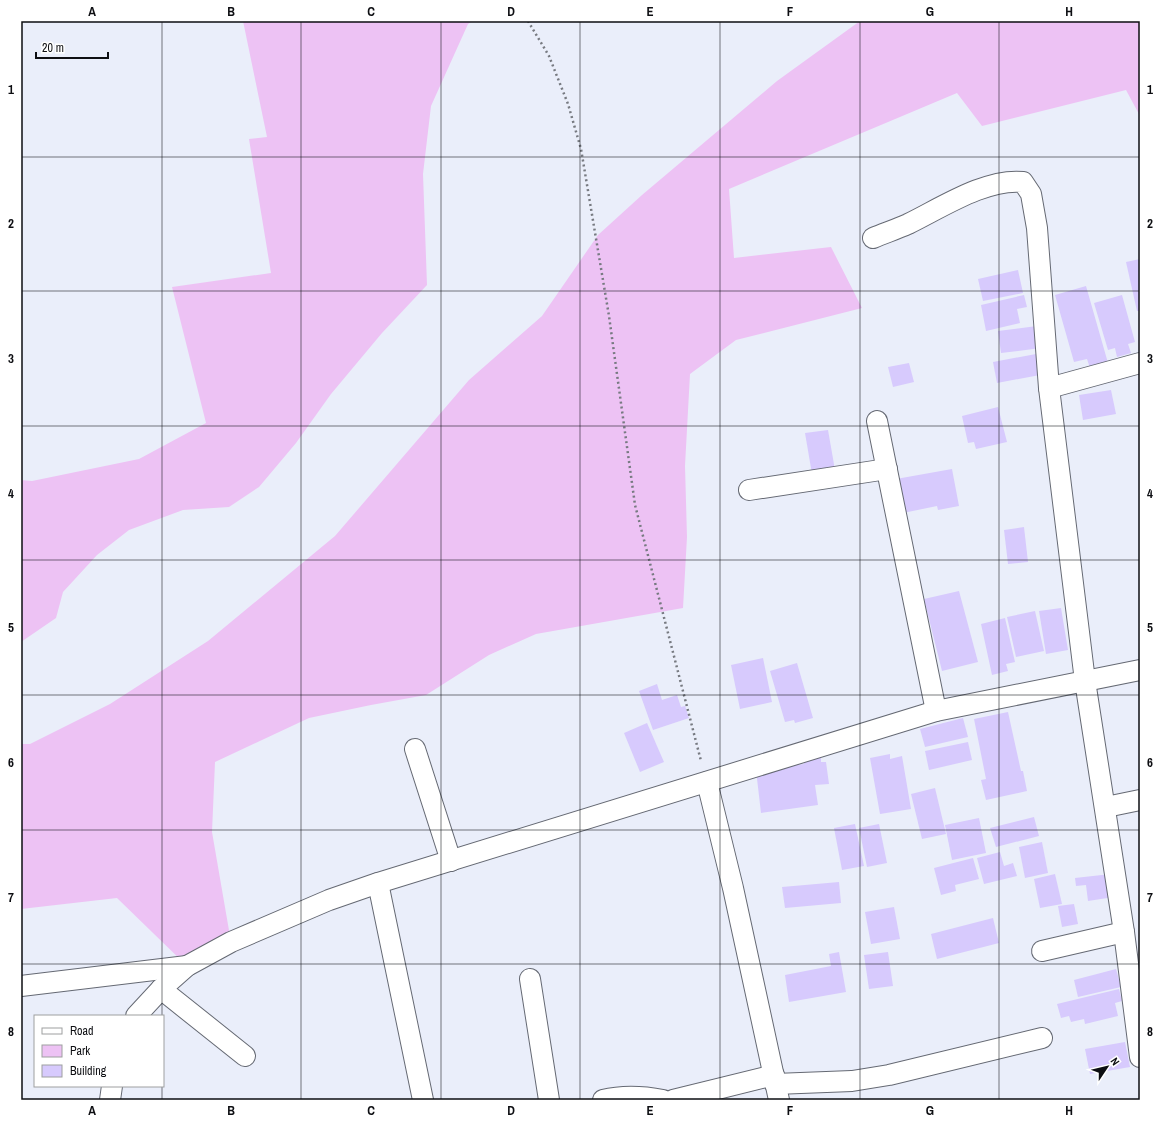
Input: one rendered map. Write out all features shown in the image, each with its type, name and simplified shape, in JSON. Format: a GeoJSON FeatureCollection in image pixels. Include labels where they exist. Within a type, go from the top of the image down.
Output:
{"type":"FeatureCollection","features":[{"type":"Feature","properties":{"kind":"street"},"geometry":{"type":"LineString","coordinates":[[873,238],[908,224],[958,198],[1009,180],[1023,182],[1030,194],[1037,228],[1049,388],[1085,681],[1106,807],[1124,932],[1134,957],[1140,1057]]}},
{"type":"Feature","properties":{"kind":"street"},"geometry":{"type":"LineString","coordinates":[[1049,388],[1140,363]]}},
{"type":"Feature","properties":{"kind":"street"},"geometry":{"type":"LineString","coordinates":[[878,421],[936,711]]}},
{"type":"Feature","properties":{"kind":"street"},"geometry":{"type":"LineString","coordinates":[[749,490],[887,469]]}},
{"type":"Feature","properties":{"kind":"street"},"geometry":{"type":"LineString","coordinates":[[137,1015],[161,989],[187,966],[231,942],[329,900],[378,883],[936,711],[1140,670]]}},
{"type":"Feature","properties":{"kind":"street"},"geometry":{"type":"LineString","coordinates":[[415,749],[450,861]]}},
{"type":"Feature","properties":{"kind":"street"},"geometry":{"type":"LineString","coordinates":[[707,782],[733,888],[776,1086]]}},
{"type":"Feature","properties":{"kind":"street"},"geometry":{"type":"LineString","coordinates":[[1106,807],[1140,800]]}},
{"type":"Feature","properties":{"kind":"street"},"geometry":{"type":"LineString","coordinates":[[378,883],[423,1100]]}},
{"type":"Feature","properties":{"kind":"street"},"geometry":{"type":"LineString","coordinates":[[1042,951],[1124,932]]}},
{"type":"Feature","properties":{"kind":"street"},"geometry":{"type":"LineString","coordinates":[[21,986],[187,966]]}},
{"type":"Feature","properties":{"kind":"street"},"geometry":{"type":"LineString","coordinates":[[530,979],[549,1100]]}},
{"type":"Feature","properties":{"kind":"street"},"geometry":{"type":"LineString","coordinates":[[161,989],[245,1056]]}},
{"type":"Feature","properties":{"kind":"street"},"geometry":{"type":"LineString","coordinates":[[673,1100],[776,1086],[852,1081],[889,1075],[1042,1038]]}},
{"type":"Feature","properties":{"kind":"street"},"geometry":{"type":"LineString","coordinates":[[110,1100],[112,1087]]}},
{"type":"Feature","properties":{"kind":"street"},"geometry":{"type":"LineString","coordinates":[[603,1100],[624,1096],[663,1100]]}},
{"type":"Feature","properties":{"kind":"path"},"geometry":{"type":"LineString","coordinates":[[528,21],[549,56],[568,104],[582,149],[609,316],[635,505],[707,782]]}},
{"type":"Feature","properties":{"kind":"green space"},"geometry":{"type":"Polygon","coordinates":[[[243,21],[473,21],[468,24],[431,106],[423,174],[427,285],[382,333],[331,394],[296,443],[259,487],[229,507],[183,510],[129,530],[97,555],[63,592],[56,618],[21,642],[21,480],[32,481],[139,459],[206,423],[172,287],[271,273],[249,139],[267,137],[243,21]]]}},
{"type":"Feature","properties":{"kind":"green space"},"geometry":{"type":"Polygon","coordinates":[[[860,21],[1140,21],[1140,116],[1126,90],[982,126],[957,93],[729,189],[734,258],[831,247],[862,308],[736,340],[690,374],[685,466],[687,537],[683,608],[536,634],[489,655],[426,695],[309,718],[215,762],[212,832],[231,942],[187,966],[117,898],[21,909],[21,744],[30,744],[110,704],[208,641],[335,536],[469,380],[542,316],[598,235],[642,195],[777,81],[860,21]]]}},
{"type":"Feature","properties":{"kind":"building"},"geometry":{"type":"Polygon","coordinates":[[[1140,259],[1140,311],[1137,311],[1126,262],[1140,259]]]}},
{"type":"Feature","properties":{"kind":"building"},"geometry":{"type":"Polygon","coordinates":[[[1018,270],[1023,293],[983,301],[978,279],[1018,270]]]}},
{"type":"Feature","properties":{"kind":"building"},"geometry":{"type":"Polygon","coordinates":[[[1086,286],[1108,363],[1090,368],[1087,359],[1074,362],[1055,295],[1086,286]]]}},
{"type":"Feature","properties":{"kind":"building"},"geometry":{"type":"Polygon","coordinates":[[[1024,295],[1027,307],[1017,309],[1020,323],[986,331],[981,305],[1024,295]]]}},
{"type":"Feature","properties":{"kind":"building"},"geometry":{"type":"Polygon","coordinates":[[[1122,295],[1135,342],[1128,344],[1131,353],[1117,357],[1115,348],[1108,350],[1094,303],[1122,295]]]}},
{"type":"Feature","properties":{"kind":"building"},"geometry":{"type":"Polygon","coordinates":[[[1037,326],[1041,348],[1001,353],[998,331],[1037,326]]]}},
{"type":"Feature","properties":{"kind":"building"},"geometry":{"type":"Polygon","coordinates":[[[1036,354],[1040,375],[997,383],[993,362],[1036,354]]]}},
{"type":"Feature","properties":{"kind":"building"},"geometry":{"type":"Polygon","coordinates":[[[909,363],[914,382],[893,387],[888,367],[909,363]]]}},
{"type":"Feature","properties":{"kind":"building"},"geometry":{"type":"Polygon","coordinates":[[[1111,390],[1116,414],[1083,420],[1079,395],[1111,390]]]}},
{"type":"Feature","properties":{"kind":"building"},"geometry":{"type":"Polygon","coordinates":[[[998,407],[1007,442],[976,449],[974,442],[968,443],[962,416],[998,407]]]}},
{"type":"Feature","properties":{"kind":"building"},"geometry":{"type":"Polygon","coordinates":[[[828,430],[835,470],[812,474],[805,433],[828,430]]]}},
{"type":"Feature","properties":{"kind":"building"},"geometry":{"type":"Polygon","coordinates":[[[952,469],[959,506],[938,510],[937,506],[903,513],[896,479],[952,469]]]}},
{"type":"Feature","properties":{"kind":"building"},"geometry":{"type":"Polygon","coordinates":[[[1024,527],[1028,562],[1008,564],[1004,530],[1024,527]]]}},
{"type":"Feature","properties":{"kind":"building"},"geometry":{"type":"Polygon","coordinates":[[[959,591],[978,662],[942,671],[924,599],[959,591]]]}},
{"type":"Feature","properties":{"kind":"building"},"geometry":{"type":"Polygon","coordinates":[[[1061,608],[1068,650],[1046,654],[1039,611],[1061,608]]]}},
{"type":"Feature","properties":{"kind":"building"},"geometry":{"type":"Polygon","coordinates":[[[1035,611],[1044,651],[1016,657],[1007,617],[1035,611]]]}},
{"type":"Feature","properties":{"kind":"building"},"geometry":{"type":"Polygon","coordinates":[[[1005,618],[1015,662],[1006,664],[1008,671],[992,675],[981,624],[1005,618]]]}},
{"type":"Feature","properties":{"kind":"building"},"geometry":{"type":"Polygon","coordinates":[[[763,658],[772,702],[740,709],[731,665],[763,658]]]}},
{"type":"Feature","properties":{"kind":"building"},"geometry":{"type":"Polygon","coordinates":[[[797,663],[813,718],[795,723],[794,720],[785,722],[770,671],[797,663]]]}},
{"type":"Feature","properties":{"kind":"building"},"geometry":{"type":"Polygon","coordinates":[[[657,684],[662,700],[677,695],[681,707],[685,706],[689,718],[653,730],[639,691],[657,684]]]}},
{"type":"Feature","properties":{"kind":"building"},"geometry":{"type":"Polygon","coordinates":[[[1008,712],[1027,791],[986,800],[981,780],[986,779],[974,719],[1008,712]]]}},
{"type":"Feature","properties":{"kind":"building"},"geometry":{"type":"Polygon","coordinates":[[[963,718],[968,737],[925,747],[920,729],[963,718]]]}},
{"type":"Feature","properties":{"kind":"building"},"geometry":{"type":"Polygon","coordinates":[[[647,723],[664,762],[640,772],[624,733],[647,723]]]}},
{"type":"Feature","properties":{"kind":"building"},"geometry":{"type":"Polygon","coordinates":[[[968,742],[972,760],[929,770],[925,751],[968,742]]]}},
{"type":"Feature","properties":{"kind":"building"},"geometry":{"type":"Polygon","coordinates":[[[890,754],[890,759],[902,756],[911,809],[880,814],[870,758],[890,754]]]}},
{"type":"Feature","properties":{"kind":"building"},"geometry":{"type":"Polygon","coordinates":[[[821,757],[821,762],[826,762],[829,784],[815,785],[818,805],[761,813],[756,770],[804,764],[803,759],[821,757]]]}},
{"type":"Feature","properties":{"kind":"building"},"geometry":{"type":"Polygon","coordinates":[[[935,788],[946,834],[922,839],[911,794],[935,788]]]}},
{"type":"Feature","properties":{"kind":"building"},"geometry":{"type":"Polygon","coordinates":[[[1034,817],[1039,836],[996,847],[990,828],[1034,817]]]}},
{"type":"Feature","properties":{"kind":"building"},"geometry":{"type":"Polygon","coordinates":[[[979,818],[986,853],[952,860],[945,825],[979,818]]]}},
{"type":"Feature","properties":{"kind":"building"},"geometry":{"type":"Polygon","coordinates":[[[855,824],[864,866],[842,870],[834,828],[855,824]]]}},
{"type":"Feature","properties":{"kind":"building"},"geometry":{"type":"Polygon","coordinates":[[[879,824],[887,863],[867,867],[859,828],[879,824]]]}},
{"type":"Feature","properties":{"kind":"building"},"geometry":{"type":"Polygon","coordinates":[[[1042,842],[1048,873],[1025,878],[1019,847],[1042,842]]]}},
{"type":"Feature","properties":{"kind":"building"},"geometry":{"type":"Polygon","coordinates":[[[1000,852],[1004,866],[1013,863],[1017,876],[984,884],[977,858],[1000,852]]]}},
{"type":"Feature","properties":{"kind":"building"},"geometry":{"type":"Polygon","coordinates":[[[973,858],[979,879],[955,885],[956,891],[941,895],[934,868],[973,858]]]}},
{"type":"Feature","properties":{"kind":"building"},"geometry":{"type":"Polygon","coordinates":[[[1055,874],[1062,904],[1040,908],[1034,879],[1055,874]]]}},
{"type":"Feature","properties":{"kind":"building"},"geometry":{"type":"Polygon","coordinates":[[[1111,874],[1114,897],[1088,901],[1086,885],[1076,886],[1075,878],[1111,874]]]}},
{"type":"Feature","properties":{"kind":"building"},"geometry":{"type":"Polygon","coordinates":[[[839,882],[841,903],[785,908],[782,887],[839,882]]]}},
{"type":"Feature","properties":{"kind":"building"},"geometry":{"type":"Polygon","coordinates":[[[1074,904],[1078,924],[1062,927],[1058,906],[1074,904]]]}},
{"type":"Feature","properties":{"kind":"building"},"geometry":{"type":"Polygon","coordinates":[[[894,907],[900,939],[871,944],[865,912],[894,907]]]}},
{"type":"Feature","properties":{"kind":"building"},"geometry":{"type":"Polygon","coordinates":[[[993,918],[999,943],[937,959],[931,934],[993,918]]]}},
{"type":"Feature","properties":{"kind":"building"},"geometry":{"type":"Polygon","coordinates":[[[839,952],[846,992],[789,1002],[785,975],[831,966],[829,954],[839,952]]]}},
{"type":"Feature","properties":{"kind":"building"},"geometry":{"type":"Polygon","coordinates":[[[888,952],[893,986],[869,989],[864,955],[888,952]]]}},
{"type":"Feature","properties":{"kind":"building"},"geometry":{"type":"Polygon","coordinates":[[[1116,969],[1121,987],[1078,997],[1074,980],[1116,969]]]}},
{"type":"Feature","properties":{"kind":"building"},"geometry":{"type":"Polygon","coordinates":[[[1119,989],[1122,1001],[1115,1003],[1118,1016],[1085,1024],[1084,1019],[1071,1022],[1069,1016],[1061,1018],[1057,1004],[1119,989]]]}},
{"type":"Feature","properties":{"kind":"building"},"geometry":{"type":"Polygon","coordinates":[[[1125,1042],[1130,1067],[1090,1074],[1085,1049],[1125,1042]]]}}]}
